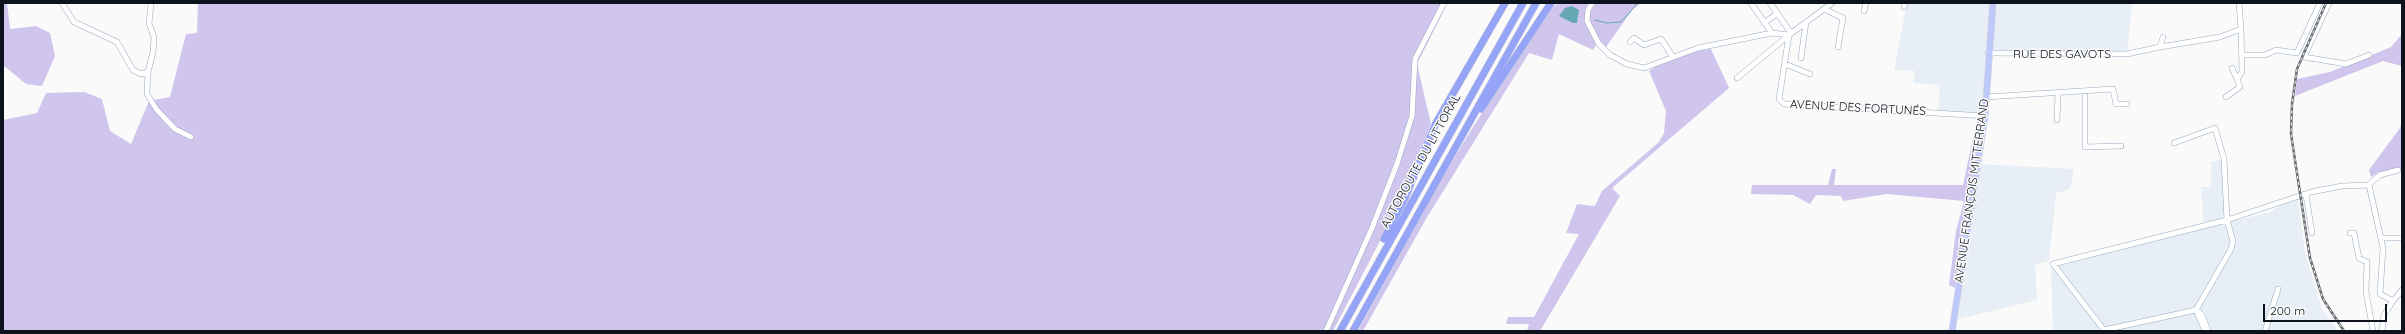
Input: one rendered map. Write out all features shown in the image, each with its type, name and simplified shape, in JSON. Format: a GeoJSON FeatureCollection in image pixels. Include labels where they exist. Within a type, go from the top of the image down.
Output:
{"type":"FeatureCollection","features":[{"type":"Feature","properties":{"kind":"highway"},"geometry":{"type":"LineString","coordinates":[[1340,331],[1405,198],[1436,123],[1505,3]]}},
{"type":"Feature","properties":{"kind":"highway","name":"AUTOROUTE DU LITTORAL"},"geometry":{"type":"LineString","coordinates":[[1340,331],[1523,3]]}},
{"type":"Feature","properties":{"kind":"highway","name":"AUTOROUTE DU LITTORAL"},"geometry":{"type":"LineString","coordinates":[[1353,331],[1415,217],[1536,3]]}},
{"type":"Feature","properties":{"kind":"highway"},"geometry":{"type":"LineString","coordinates":[[1415,217],[1485,103],[1551,3]]}},
{"type":"Feature","properties":{"kind":"main road","name":"AVENUE FRANÇOIS MITTERRAND"},"geometry":{"type":"LineString","coordinates":[[1952,331],[1985,116],[1988,53],[1993,3]]}},
{"type":"Feature","properties":{"kind":"street"},"geometry":{"type":"LineString","coordinates":[[62,3],[74,22],[117,42],[133,70],[141,74],[148,72]]}},
{"type":"Feature","properties":{"kind":"street"},"geometry":{"type":"LineString","coordinates":[[151,3],[149,23],[154,37],[154,52],[148,72],[147,94],[151,102],[175,129],[191,137]]}},
{"type":"Feature","properties":{"kind":"street"},"geometry":{"type":"LineString","coordinates":[[1326,331],[1372,228],[1397,164],[1413,105],[1415,59],[1444,3]]}},
{"type":"Feature","properties":{"kind":"street"},"geometry":{"type":"LineString","coordinates":[[1592,3],[1587,13],[1588,26],[1599,44],[1610,55],[1627,64],[1644,68],[1698,48],[1772,33],[1790,34]]}},
{"type":"Feature","properties":{"kind":"street"},"geometry":{"type":"LineString","coordinates":[[1751,3],[1772,33]]}},
{"type":"Feature","properties":{"kind":"street"},"geometry":{"type":"LineString","coordinates":[[1737,78],[1790,34],[1832,3]]}},
{"type":"Feature","properties":{"kind":"street"},"geometry":{"type":"LineString","coordinates":[[1864,11],[1866,3]]}},
{"type":"Feature","properties":{"kind":"street"},"geometry":{"type":"LineString","coordinates":[[2237,79],[2242,74],[2239,3]]}},
{"type":"Feature","properties":{"kind":"street"},"geometry":{"type":"LineString","coordinates":[[2242,55],[2265,55],[2276,50],[2297,53],[2320,3]]}},
{"type":"Feature","properties":{"kind":"street"},"geometry":{"type":"LineString","coordinates":[[2328,4],[2304,54],[2305,58],[2346,64],[2369,55]]}},
{"type":"Feature","properties":{"kind":"street"},"geometry":{"type":"LineString","coordinates":[[1770,6],[1780,22]]}},
{"type":"Feature","properties":{"kind":"street"},"geometry":{"type":"LineString","coordinates":[[1770,6],[1790,34]]}},
{"type":"Feature","properties":{"kind":"street"},"geometry":{"type":"LineString","coordinates":[[1824,9],[1843,18],[1838,47]]}},
{"type":"Feature","properties":{"kind":"street"},"geometry":{"type":"LineString","coordinates":[[1764,23],[1775,16]]}},
{"type":"Feature","properties":{"kind":"street"},"geometry":{"type":"LineString","coordinates":[[1801,58],[1806,22]]}},
{"type":"Feature","properties":{"kind":"street"},"geometry":{"type":"LineString","coordinates":[[2310,22],[2318,26]]}},
{"type":"Feature","properties":{"kind":"street","name":"RUE DES GAVOTS"},"geometry":{"type":"LineString","coordinates":[[1988,53],[2128,54],[2220,37],[2241,29]]}},
{"type":"Feature","properties":{"kind":"street","name":"AVENUE DES FORTUNÉS"},"geometry":{"type":"LineString","coordinates":[[1790,34],[1779,99],[1784,104],[1985,116]]}},
{"type":"Feature","properties":{"kind":"street"},"geometry":{"type":"LineString","coordinates":[[2160,47],[2163,37]]}},
{"type":"Feature","properties":{"kind":"street"},"geometry":{"type":"LineString","coordinates":[[1630,42],[1634,38],[1644,45],[1661,39],[1672,57]]}},
{"type":"Feature","properties":{"kind":"street"},"geometry":{"type":"LineString","coordinates":[[1785,64],[1810,74]]}},
{"type":"Feature","properties":{"kind":"street"},"geometry":{"type":"LineString","coordinates":[[2226,98],[2240,88],[2232,68]]}},
{"type":"Feature","properties":{"kind":"street"},"geometry":{"type":"LineString","coordinates":[[1986,97],[2113,89],[2116,104],[2127,104]]}},
{"type":"Feature","properties":{"kind":"street"},"geometry":{"type":"LineString","coordinates":[[2085,90],[2085,147],[2121,146]]}},
{"type":"Feature","properties":{"kind":"street"},"geometry":{"type":"LineString","coordinates":[[2057,120],[2058,92]]}},
{"type":"Feature","properties":{"kind":"street"},"geometry":{"type":"LineString","coordinates":[[2174,143],[2215,128],[2224,159],[2227,220],[2233,241],[2231,249],[2196,310],[2104,331],[2053,264],[2227,220],[2306,195],[2342,186],[2368,184],[2378,176],[2398,170]]}},
{"type":"Feature","properties":{"kind":"street"},"geometry":{"type":"LineString","coordinates":[[2368,184],[2372,188],[2382,238],[2383,250],[2380,294],[2393,301]]}},
{"type":"Feature","properties":{"kind":"street"},"geometry":{"type":"LineString","coordinates":[[2306,195],[2312,233]]}},
{"type":"Feature","properties":{"kind":"street"},"geometry":{"type":"LineString","coordinates":[[2355,232],[2358,257],[2367,262],[2366,292],[2373,331]]}},
{"type":"Feature","properties":{"kind":"street"},"geometry":{"type":"LineString","coordinates":[[2382,238],[2402,238]]}},
{"type":"Feature","properties":{"kind":"street"},"geometry":{"type":"LineString","coordinates":[[2265,331],[2278,289]]}},
{"type":"Feature","properties":{"kind":"street"},"geometry":{"type":"LineString","coordinates":[[2382,331],[2384,314],[2402,290]]}},
{"type":"Feature","properties":{"kind":"street"},"geometry":{"type":"LineString","coordinates":[[2196,310],[2205,331]]}},
{"type":"Feature","properties":{"kind":"street"},"geometry":{"type":"LineString","coordinates":[[2196,310],[2202,315],[2208,331]]}},
{"type":"Feature","properties":{"kind":"shaded area"},"geometry":{"type":"Polygon","coordinates":[[[3,3],[7,3],[10,29],[36,26],[50,33],[55,56],[42,86],[26,84],[3,65],[3,3]]]}},
{"type":"Feature","properties":{"kind":"shaded area"},"geometry":{"type":"Polygon","coordinates":[[[198,3],[1444,3],[1443,12],[1417,64],[1431,124],[1403,197],[1333,331],[3,331],[3,120],[37,113],[46,93],[84,92],[102,99],[110,131],[131,144],[149,101],[170,97],[186,34],[197,33],[198,3]]]}},
{"type":"Feature","properties":{"kind":"shaded area"},"geometry":{"type":"Polygon","coordinates":[[[1561,3],[1591,3],[1585,22],[1596,45],[1593,50],[1559,34],[1552,60],[1529,53],[1426,219],[1363,331],[1358,331],[1442,178],[1473,127],[1549,12],[1555,5],[1561,3]]]}},
{"type":"Feature","properties":{"kind":"shaded area"},"geometry":{"type":"Polygon","coordinates":[[[1596,3],[1641,3],[1633,9],[1606,47],[1594,34],[1591,25],[1589,14],[1596,3]]]}},
{"type":"Feature","properties":{"kind":"shaded area"},"geometry":{"type":"Polygon","coordinates":[[[1907,3],[2132,3],[2127,54],[1988,53],[1985,116],[1938,113],[1940,85],[1913,83],[1915,71],[1894,70],[1907,3]]]}},
{"type":"Feature","properties":{"kind":"shaded area"},"geometry":{"type":"Polygon","coordinates":[[[2402,34],[2402,66],[2383,61],[2295,96],[2297,79],[2330,72],[2391,47],[2402,34]]]}},
{"type":"Feature","properties":{"kind":"shaded area"},"geometry":{"type":"Polygon","coordinates":[[[1711,49],[1729,88],[1612,188],[1620,196],[1540,331],[1527,331],[1529,324],[1506,324],[1508,317],[1534,317],[1579,234],[1566,233],[1577,204],[1595,206],[1602,191],[1659,142],[1664,133],[1666,111],[1649,71],[1662,63],[1696,51],[1711,49]]]}},
{"type":"Feature","properties":{"kind":"shaded area"},"geometry":{"type":"Polygon","coordinates":[[[1981,117],[1955,288],[1949,285],[1956,231],[1964,201],[1887,194],[1843,201],[1841,196],[1816,195],[1810,204],[1793,195],[1751,194],[1752,185],[1828,185],[1832,169],[1836,169],[1834,185],[1963,185],[1977,120],[1981,117]]]}},
{"type":"Feature","properties":{"kind":"shaded area"},"geometry":{"type":"Polygon","coordinates":[[[2402,121],[2402,174],[2400,168],[2379,172],[2371,177],[2369,170],[2400,128],[2402,121]]]}},
{"type":"Feature","properties":{"kind":"shaded area"},"geometry":{"type":"Polygon","coordinates":[[[2224,159],[2227,214],[2237,220],[2271,212],[2277,207],[2298,199],[2305,253],[2322,309],[2338,331],[2053,331],[2051,268],[2204,228],[2201,187],[2211,187],[2211,162],[2224,159]]]}},
{"type":"Feature","properties":{"kind":"shaded area"},"geometry":{"type":"Polygon","coordinates":[[[1978,164],[2074,169],[2070,189],[2056,193],[2049,261],[2035,264],[2037,300],[1954,320],[1978,164]]]}},
{"type":"Feature","properties":{"kind":"water"},"geometry":{"type":"Polygon","coordinates":[[[1572,6],[1579,10],[1577,23],[1573,23],[1559,16],[1565,8],[1572,6]]]}},
{"type":"Feature","properties":{"kind":"waterway"},"geometry":{"type":"LineString","coordinates":[[1595,20],[1607,23],[1621,22],[1638,3]]}},
{"type":"Feature","properties":{"kind":"railway"},"geometry":{"type":"LineString","coordinates":[[2326,3],[2297,69],[2292,104],[2291,134],[2310,258],[2323,299],[2344,331]]}}]}
